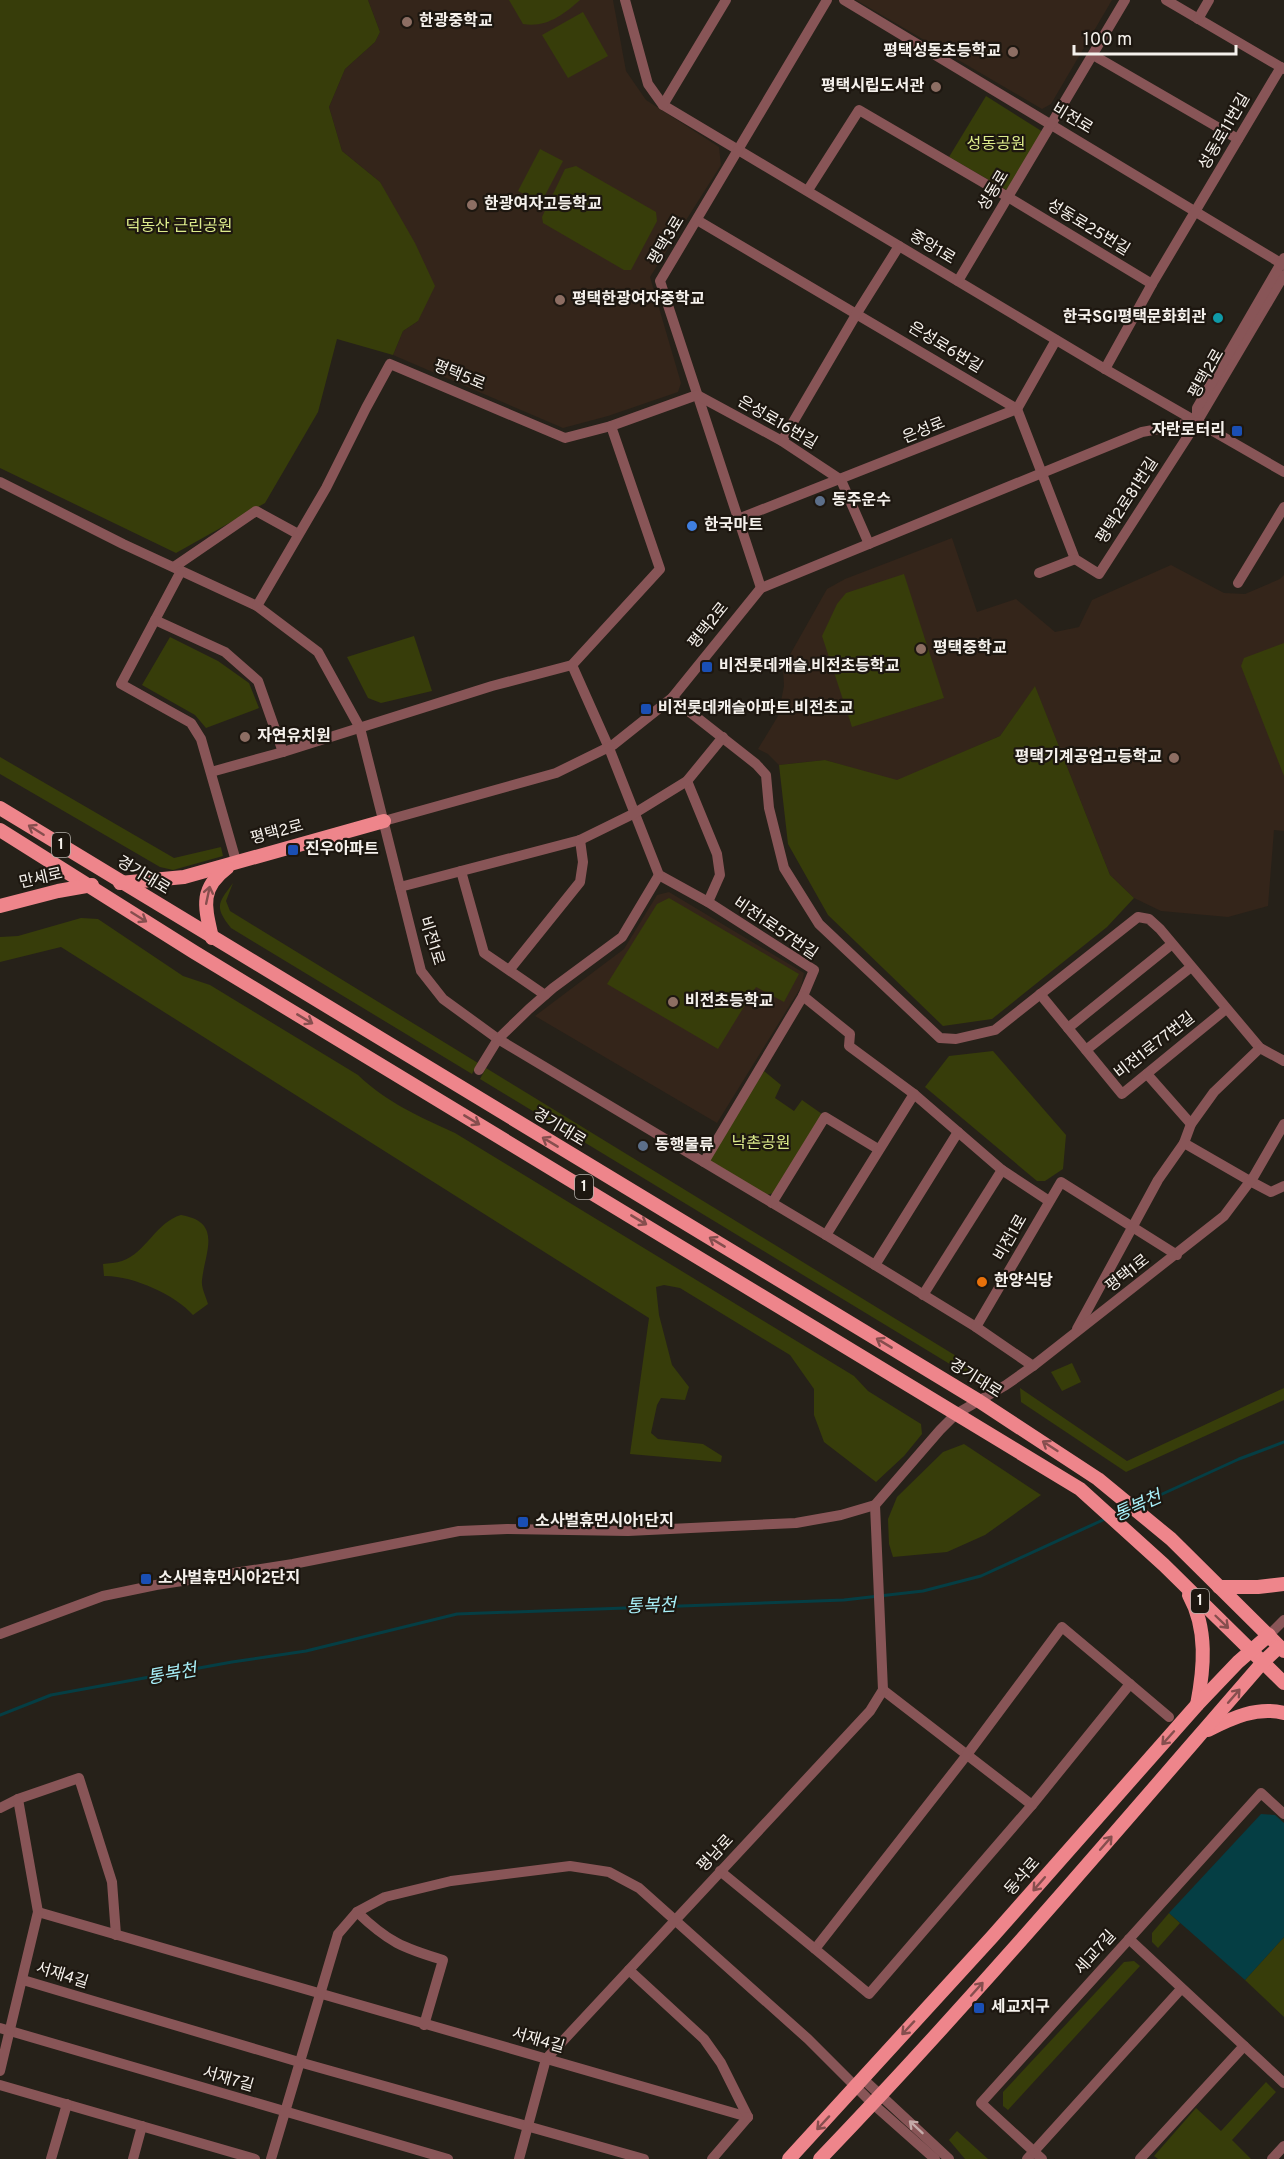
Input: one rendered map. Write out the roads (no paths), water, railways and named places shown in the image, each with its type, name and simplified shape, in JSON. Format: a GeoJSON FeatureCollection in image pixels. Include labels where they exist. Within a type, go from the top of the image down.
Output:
{"type":"FeatureCollection","features":[{"type":"Feature","properties":{"kind":"main road","name":"경기대로"},"geometry":{"type":"LineString","coordinates":[[0,808],[979,1401],[1098,1479],[1171,1539],[1219,1587]]}},
{"type":"Feature","properties":{"kind":"main road","name":"평택2로"},"geometry":{"type":"LineString","coordinates":[[89,886],[184,877],[384,821]]}},
{"type":"Feature","properties":{"kind":"main road","name":"1"},"geometry":{"type":"LineString","coordinates":[[0,830],[194,951],[1080,1489],[1251,1649],[1284,1683]]}},
{"type":"Feature","properties":{"kind":"main road"},"geometry":{"type":"LineString","coordinates":[[212,938],[206,914],[206,894],[214,878],[235,862]]}},
{"type":"Feature","properties":{"kind":"main road","name":"만세로"},"geometry":{"type":"LineString","coordinates":[[0,906],[57,891],[89,886]]}},
{"type":"Feature","properties":{"kind":"main road"},"geometry":{"type":"LineString","coordinates":[[1219,1587],[1284,1584]]}},
{"type":"Feature","properties":{"kind":"main road"},"geometry":{"type":"LineString","coordinates":[[1184,1586],[1196,1608],[1201,1629],[1203,1674],[1196,1706]]}},
{"type":"Feature","properties":{"kind":"main road","name":"1"},"geometry":{"type":"LineString","coordinates":[[1219,1587],[1282,1647]]}},
{"type":"Feature","properties":{"kind":"main road","name":"동삭로"},"geometry":{"type":"LineString","coordinates":[[789,2159],[992,1937],[1196,1706],[1251,1649],[1269,1635]]}},
{"type":"Feature","properties":{"kind":"main road"},"geometry":{"type":"LineString","coordinates":[[820,2159],[878,2100],[1263,1662],[1282,1647]]}},
{"type":"Feature","properties":{"kind":"main road"},"geometry":{"type":"LineString","coordinates":[[1201,1734],[1231,1719],[1257,1711],[1272,1710],[1284,1713]]}},
{"type":"Feature","properties":{"kind":"street","name":"중앙1로"},"geometry":{"type":"LineString","coordinates":[[625,0],[648,84],[663,105],[1105,369],[1284,472]]}},
{"type":"Feature","properties":{"kind":"street"},"geometry":{"type":"LineString","coordinates":[[663,105],[726,0]]}},
{"type":"Feature","properties":{"kind":"street","name":"평택3로"},"geometry":{"type":"LineString","coordinates":[[761,588],[660,281],[827,0]]}},
{"type":"Feature","properties":{"kind":"street","name":"비전로"},"geometry":{"type":"LineString","coordinates":[[844,0],[1196,213],[1283,262]]}},
{"type":"Feature","properties":{"kind":"street","name":"성동로"},"geometry":{"type":"LineString","coordinates":[[958,281],[1125,0]]}},
{"type":"Feature","properties":{"kind":"street","name":"성동로11번길"},"geometry":{"type":"LineString","coordinates":[[1166,0],[1282,68],[1196,213]]}},
{"type":"Feature","properties":{"kind":"street"},"geometry":{"type":"LineString","coordinates":[[1198,19],[1209,0]]}},
{"type":"Feature","properties":{"kind":"street"},"geometry":{"type":"LineString","coordinates":[[1093,55],[1238,139]]}},
{"type":"Feature","properties":{"kind":"street","name":"성동로25번길"},"geometry":{"type":"LineString","coordinates":[[808,190],[859,110],[1152,284]]}},
{"type":"Feature","properties":{"kind":"street"},"geometry":{"type":"LineString","coordinates":[[1105,369],[1152,284],[1196,213]]}},
{"type":"Feature","properties":{"kind":"street","name":"은성로6번길"},"geometry":{"type":"LineString","coordinates":[[697,220],[1017,409]]}},
{"type":"Feature","properties":{"kind":"street"},"geometry":{"type":"LineString","coordinates":[[782,441],[899,246]]}},
{"type":"Feature","properties":{"kind":"street"},"geometry":{"type":"LineString","coordinates":[[1197,422],[1197,408],[1283,262]]}},
{"type":"Feature","properties":{"kind":"street","name":"평택2로"},"geometry":{"type":"LineString","coordinates":[[384,821],[556,773],[609,748],[672,698],[761,588],[1142,432],[1197,422],[1284,275]]}},
{"type":"Feature","properties":{"kind":"street"},"geometry":{"type":"LineString","coordinates":[[1043,472],[1017,409],[1056,340]]}},
{"type":"Feature","properties":{"kind":"street","name":"평택5로"},"geometry":{"type":"LineString","coordinates":[[257,606],[326,488],[390,364],[566,438],[611,426],[697,395]]}},
{"type":"Feature","properties":{"kind":"street","name":"은성로16번길"},"geometry":{"type":"LineString","coordinates":[[697,395],[782,441],[841,480]]}},
{"type":"Feature","properties":{"kind":"street","name":"은성로"},"geometry":{"type":"LineString","coordinates":[[738,519],[1017,409]]}},
{"type":"Feature","properties":{"kind":"street","name":"평택2로81번길"},"geometry":{"type":"LineString","coordinates":[[1043,472],[1076,559],[1099,574],[1197,422]]}},
{"type":"Feature","properties":{"kind":"street"},"geometry":{"type":"LineString","coordinates":[[211,772],[283,752],[492,686],[572,665],[660,570],[611,426]]}},
{"type":"Feature","properties":{"kind":"street"},"geometry":{"type":"LineString","coordinates":[[841,480],[869,544]]}},
{"type":"Feature","properties":{"kind":"street"},"geometry":{"type":"LineString","coordinates":[[0,482],[257,606],[318,652],[360,728],[384,821]]}},
{"type":"Feature","properties":{"kind":"street"},"geometry":{"type":"LineString","coordinates":[[1238,583],[1284,507]]}},
{"type":"Feature","properties":{"kind":"street"},"geometry":{"type":"LineString","coordinates":[[235,862],[201,739],[191,723],[121,684],[155,620],[177,569],[256,512],[298,534]]}},
{"type":"Feature","properties":{"kind":"street"},"geometry":{"type":"LineString","coordinates":[[1039,573],[1076,559]]}},
{"type":"Feature","properties":{"kind":"street"},"geometry":{"type":"LineString","coordinates":[[155,620],[225,652],[258,681],[283,752]]}},
{"type":"Feature","properties":{"kind":"street"},"geometry":{"type":"LineString","coordinates":[[479,1070],[498,1039],[545,995],[621,937],[659,875],[609,748],[572,665]]}},
{"type":"Feature","properties":{"kind":"street"},"geometry":{"type":"LineString","coordinates":[[672,698],[756,764],[766,776],[769,808],[784,868],[819,924],[940,1038],[956,1040],[995,1030],[1138,917],[1149,919],[1260,1048],[1284,1061]]}},
{"type":"Feature","properties":{"kind":"street"},"geometry":{"type":"LineString","coordinates":[[400,887],[579,840],[635,813],[687,781],[723,737]]}},
{"type":"Feature","properties":{"kind":"street"},"geometry":{"type":"LineString","coordinates":[[687,781],[717,854],[720,875],[708,902]]}},
{"type":"Feature","properties":{"kind":"street","name":"비전1로"},"geometry":{"type":"LineString","coordinates":[[384,821],[421,971],[443,999],[498,1039],[976,1327],[1061,1182],[1132,1226]]}},
{"type":"Feature","properties":{"kind":"street"},"geometry":{"type":"LineString","coordinates":[[510,969],[580,882],[583,861],[579,840]]}},
{"type":"Feature","properties":{"kind":"street"},"geometry":{"type":"LineString","coordinates":[[461,871],[484,953],[545,995]]}},
{"type":"Feature","properties":{"kind":"street","name":"비전1로57번길"},"geometry":{"type":"LineString","coordinates":[[659,875],[708,902],[814,970],[803,996]]}},
{"type":"Feature","properties":{"kind":"street"},"geometry":{"type":"LineString","coordinates":[[1068,1028],[1172,944]]}},
{"type":"Feature","properties":{"kind":"street"},"geometry":{"type":"LineString","coordinates":[[1040,994],[1086,1050],[1191,968]]}},
{"type":"Feature","properties":{"kind":"street"},"geometry":{"type":"LineString","coordinates":[[704,1162],[803,996],[850,1034],[849,1046],[914,1094],[1002,1170],[1049,1201]]}},
{"type":"Feature","properties":{"kind":"street","name":"비전1로77번길"},"geometry":{"type":"LineString","coordinates":[[1086,1050],[1122,1094],[1226,1009]]}},
{"type":"Feature","properties":{"kind":"street"},"geometry":{"type":"LineString","coordinates":[[1074,1335],[1158,1180],[1184,1143],[1191,1124],[1214,1092],[1260,1048]]}},
{"type":"Feature","properties":{"kind":"street"},"geometry":{"type":"LineString","coordinates":[[1147,1074],[1191,1124]]}},
{"type":"Feature","properties":{"kind":"street"},"geometry":{"type":"LineString","coordinates":[[826,1235],[914,1094]]}},
{"type":"Feature","properties":{"kind":"street"},"geometry":{"type":"LineString","coordinates":[[772,1203],[825,1117],[878,1149]]}},
{"type":"Feature","properties":{"kind":"street","name":"평택1로"},"geometry":{"type":"LineString","coordinates":[[875,1505],[940,1430],[957,1414],[1033,1366],[1224,1216],[1250,1182],[1284,1124]]}},
{"type":"Feature","properties":{"kind":"street"},"geometry":{"type":"LineString","coordinates":[[875,1265],[958,1132]]}},
{"type":"Feature","properties":{"kind":"street"},"geometry":{"type":"LineString","coordinates":[[1184,1143],[1271,1192],[1284,1186]]}},
{"type":"Feature","properties":{"kind":"street"},"geometry":{"type":"LineString","coordinates":[[923,1295],[1002,1170]]}},
{"type":"Feature","properties":{"kind":"street"},"geometry":{"type":"LineString","coordinates":[[1132,1226],[1177,1255]]}},
{"type":"Feature","properties":{"kind":"street"},"geometry":{"type":"LineString","coordinates":[[976,1327],[1033,1366]]}},
{"type":"Feature","properties":{"kind":"street"},"geometry":{"type":"LineString","coordinates":[[0,1634],[103,1596],[156,1585],[293,1564],[459,1531],[507,1529],[628,1531],[796,1523],[841,1515],[875,1505],[883,1690],[1032,1805]]}},
{"type":"Feature","properties":{"kind":"street","name":"동삭로"},"geometry":{"type":"LineString","coordinates":[[1269,1635],[1284,1620]]}},
{"type":"Feature","properties":{"kind":"street"},"geometry":{"type":"LineString","coordinates":[[815,1949],[966,1756],[1062,1627],[1169,1717]]}},
{"type":"Feature","properties":{"kind":"street"},"geometry":{"type":"LineString","coordinates":[[720,1871],[869,1994],[1032,1805],[1130,1684]]}},
{"type":"Feature","properties":{"kind":"street","name":"평남로"},"geometry":{"type":"LineString","coordinates":[[546,2059],[870,1711],[883,1690]]}},
{"type":"Feature","properties":{"kind":"street"},"geometry":{"type":"LineString","coordinates":[[0,1808],[18,1799],[79,1778],[112,1882],[116,1935]]}},
{"type":"Feature","properties":{"kind":"street","name":"세교7길"},"geometry":{"type":"LineString","coordinates":[[1181,1989],[1034,2156],[981,2103],[1261,1793],[1284,1814]]}},
{"type":"Feature","properties":{"kind":"street"},"geometry":{"type":"LineString","coordinates":[[0,2071],[5,2030],[23,1980],[38,1912],[18,1799]]}},
{"type":"Feature","properties":{"kind":"street"},"geometry":{"type":"LineString","coordinates":[[271,2159],[338,1934],[357,1912],[385,1897],[451,1881],[570,1866],[609,1872],[639,1888],[859,2082],[935,2159]]}},
{"type":"Feature","properties":{"kind":"street","name":"서재4길"},"geometry":{"type":"LineString","coordinates":[[38,1912],[748,2117]]}},
{"type":"Feature","properties":{"kind":"street"},"geometry":{"type":"LineString","coordinates":[[357,1912],[379,1933],[406,1949],[443,1960],[424,2025]]}},
{"type":"Feature","properties":{"kind":"street"},"geometry":{"type":"LineString","coordinates":[[1129,1939],[1284,2083]]}},
{"type":"Feature","properties":{"kind":"street"},"geometry":{"type":"LineString","coordinates":[[629,1970],[704,2039],[721,2063],[748,2117],[712,2159]]}},
{"type":"Feature","properties":{"kind":"street","name":"서재4길"},"geometry":{"type":"LineString","coordinates":[[23,1980],[299,2062],[644,2159]]}},
{"type":"Feature","properties":{"kind":"street","name":"서재7길"},"geometry":{"type":"LineString","coordinates":[[5,2030],[447,2159]]}},
{"type":"Feature","properties":{"kind":"street"},"geometry":{"type":"LineString","coordinates":[[1140,2159],[1244,2046]]}},
{"type":"Feature","properties":{"kind":"street"},"geometry":{"type":"LineString","coordinates":[[519,2159],[546,2059]]}},
{"type":"Feature","properties":{"kind":"street"},"geometry":{"type":"LineString","coordinates":[[0,2085],[255,2159]]}},
{"type":"Feature","properties":{"kind":"street"},"geometry":{"type":"LineString","coordinates":[[878,2100],[949,2159]]}},
{"type":"Feature","properties":{"kind":"street"},"geometry":{"type":"LineString","coordinates":[[51,2159],[67,2104]]}},
{"type":"Feature","properties":{"kind":"street"},"geometry":{"type":"LineString","coordinates":[[132,2159],[142,2126]]}},
{"type":"Feature","properties":{"kind":"street"},"geometry":{"type":"LineString","coordinates":[[1272,2159],[1284,2146]]}},
{"type":"Feature","properties":{"kind":"street"},"geometry":{"type":"LineString","coordinates":[[211,2159],[215,2147]]}},
{"type":"Feature","properties":{"kind":"water"},"geometry":{"type":"Polygon","coordinates":[[[1261,1814],[1275,1815],[1284,1823],[1284,1937],[1245,1980],[1169,1913],[1261,1814]]]}},
{"type":"Feature","properties":{"kind":"waterway","name":"통복천"},"geometry":{"type":"LineString","coordinates":[[1136,1506],[1239,1459],[1284,1442]]}},
{"type":"Feature","properties":{"kind":"waterway","name":"통복천"},"geometry":{"type":"LineString","coordinates":[[1114,1515],[1127,1510]]}},
{"type":"Feature","properties":{"kind":"waterway","name":"통복천"},"geometry":{"type":"LineString","coordinates":[[0,1715],[51,1695],[306,1651],[457,1614],[844,1600],[923,1591],[981,1576],[1105,1519]]}},
{"type":"Feature","properties":{"kind":"place","name":"한광중학교"},"geometry":{"type":"Point","coordinates":[407,22]}},
{"type":"Feature","properties":{"kind":"place","name":"평택성동초등학교"},"geometry":{"type":"Point","coordinates":[1013,52]}},
{"type":"Feature","properties":{"kind":"place","name":"평택시립도서관"},"geometry":{"type":"Point","coordinates":[936,87]}},
{"type":"Feature","properties":{"kind":"place","name":"한광여자고등학교"},"geometry":{"type":"Point","coordinates":[472,205]}},
{"type":"Feature","properties":{"kind":"place","name":"평택한광여자중학교"},"geometry":{"type":"Point","coordinates":[560,300]}},
{"type":"Feature","properties":{"kind":"place","name":"한국SGI평택문화회관"},"geometry":{"type":"Point","coordinates":[1218,318]}},
{"type":"Feature","properties":{"kind":"place","name":"자란로터리"},"geometry":{"type":"Point","coordinates":[1237,431]}},
{"type":"Feature","properties":{"kind":"place","name":"동주운수"},"geometry":{"type":"Point","coordinates":[820,501]}},
{"type":"Feature","properties":{"kind":"place","name":"한국마트"},"geometry":{"type":"Point","coordinates":[692,526]}},
{"type":"Feature","properties":{"kind":"place","name":"평택중학교"},"geometry":{"type":"Point","coordinates":[921,649]}},
{"type":"Feature","properties":{"kind":"place","name":"비전롯데캐슬.비전초등학교"},"geometry":{"type":"Point","coordinates":[707,667]}},
{"type":"Feature","properties":{"kind":"place","name":"비전롯데캐슬아파트.비전초교"},"geometry":{"type":"Point","coordinates":[646,709]}},
{"type":"Feature","properties":{"kind":"place","name":"자연유치원"},"geometry":{"type":"Point","coordinates":[245,737]}},
{"type":"Feature","properties":{"kind":"place","name":"평택기계공업고등학교"},"geometry":{"type":"Point","coordinates":[1174,758]}},
{"type":"Feature","properties":{"kind":"place","name":"진우아파트"},"geometry":{"type":"Point","coordinates":[293,850]}},
{"type":"Feature","properties":{"kind":"place","name":"비전초등학교"},"geometry":{"type":"Point","coordinates":[673,1002]}},
{"type":"Feature","properties":{"kind":"place","name":"동행물류"},"geometry":{"type":"Point","coordinates":[643,1146]}},
{"type":"Feature","properties":{"kind":"place","name":"한양식당"},"geometry":{"type":"Point","coordinates":[982,1282]}},
{"type":"Feature","properties":{"kind":"place","name":"소사벌휴먼시아1단지"},"geometry":{"type":"Point","coordinates":[523,1522]}},
{"type":"Feature","properties":{"kind":"place","name":"소사벌휴먼시아2단지"},"geometry":{"type":"Point","coordinates":[146,1579]}},
{"type":"Feature","properties":{"kind":"place","name":"세교지구"},"geometry":{"type":"Point","coordinates":[979,2008]}},
{"type":"Feature","properties":{"kind":"park label","name":"성동공원"},"geometry":{"type":"Point","coordinates":[996,145]}},
{"type":"Feature","properties":{"kind":"park label","name":"덕동산 근린공원"},"geometry":{"type":"Point","coordinates":[179,227]}},
{"type":"Feature","properties":{"kind":"park label","name":"낙촌공원"},"geometry":{"type":"Point","coordinates":[761,1144]}}]}
